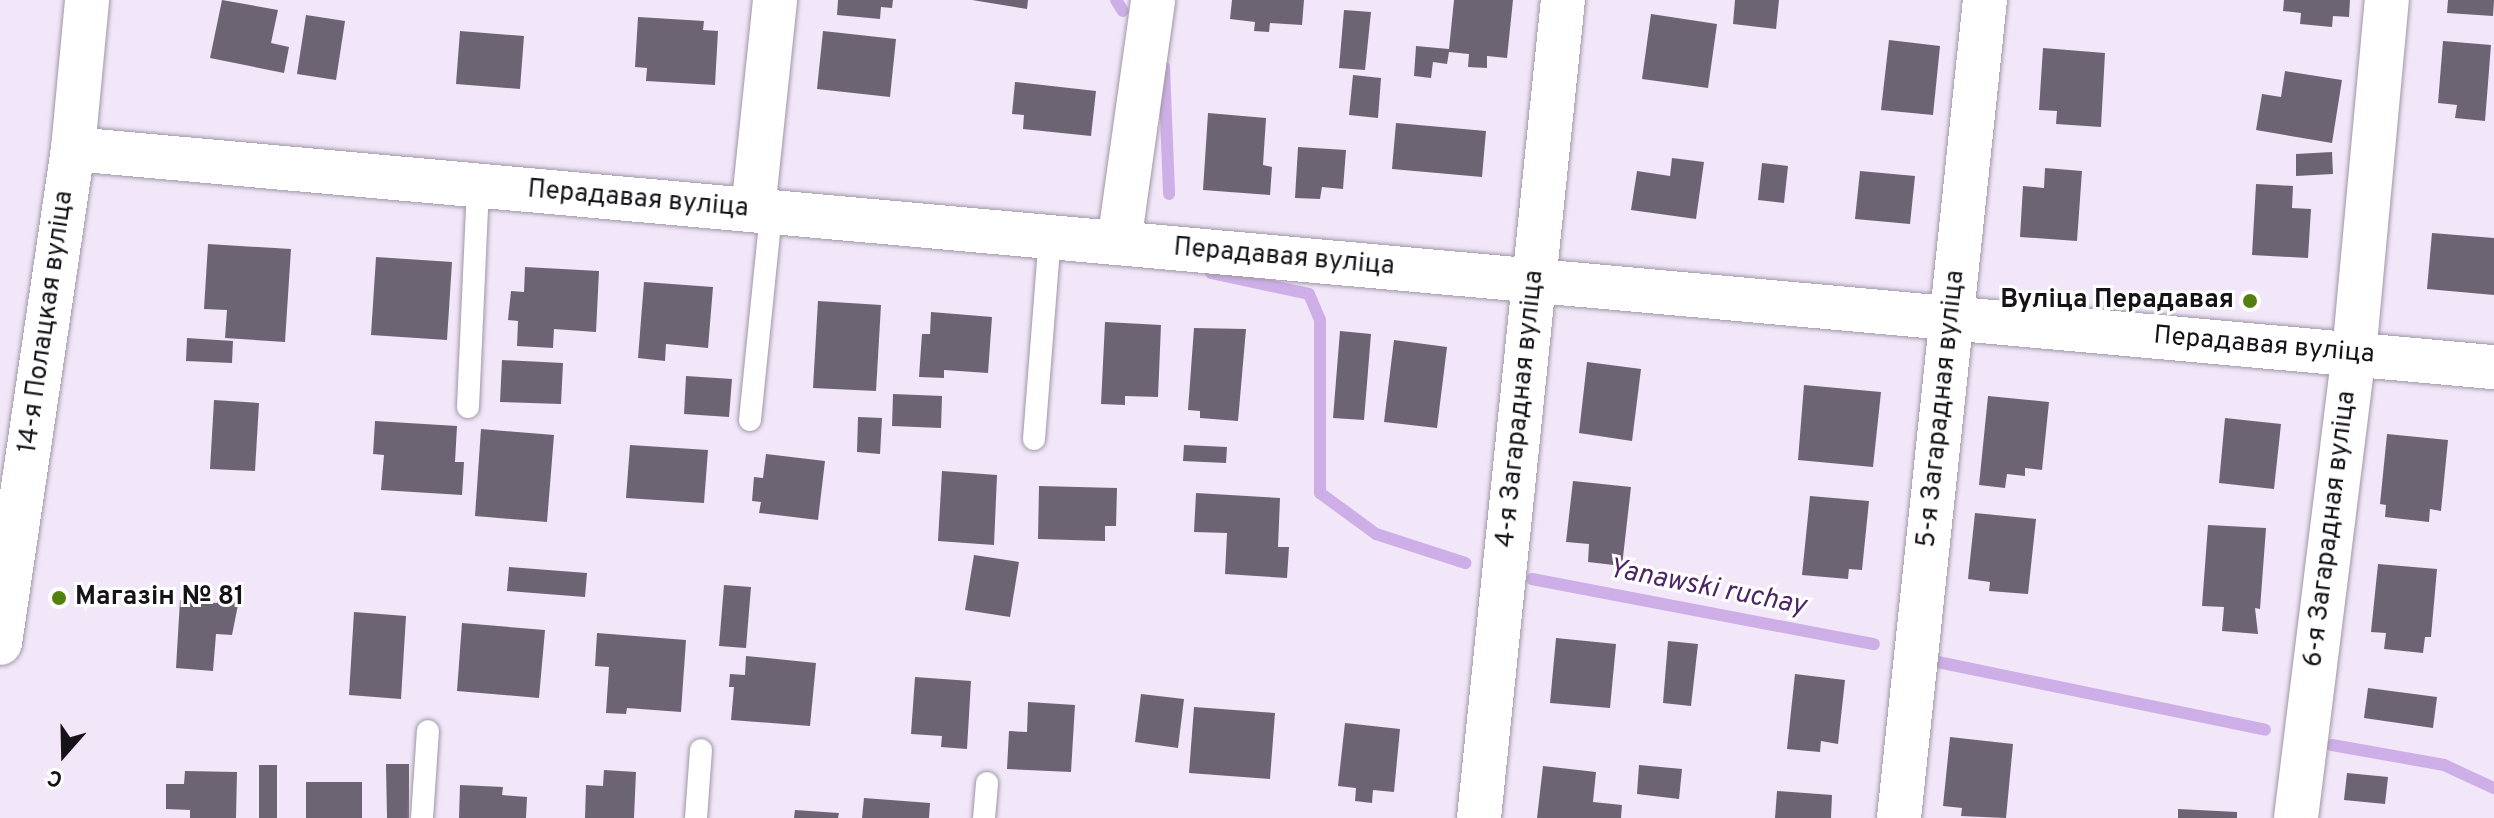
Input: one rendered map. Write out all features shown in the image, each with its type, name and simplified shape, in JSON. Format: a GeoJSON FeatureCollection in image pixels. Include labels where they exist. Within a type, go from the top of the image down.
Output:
{"type":"FeatureCollection","features":[{"type":"Feature","properties":{"kind":"street","name":"14-я Полацкая вуліца"},"geometry":{"type":"LineString","coordinates":[[0,643],[73,149],[87,0]]}},
{"type":"Feature","properties":{"kind":"street"},"geometry":{"type":"LineString","coordinates":[[762,211],[775,0]]}},
{"type":"Feature","properties":{"kind":"street"},"geometry":{"type":"LineString","coordinates":[[1119,243],[1153,0]]}},
{"type":"Feature","properties":{"kind":"street","name":"4-я Загарадная вуліца"},"geometry":{"type":"LineString","coordinates":[[1479,818],[1563,0]]}},
{"type":"Feature","properties":{"kind":"street","name":"5-я Загарадная вуліца"},"geometry":{"type":"LineString","coordinates":[[1899,818],[1985,0]]}},
{"type":"Feature","properties":{"kind":"street","name":"6-я Загарадная вуліца"},"geometry":{"type":"LineString","coordinates":[[2296,818],[2354,354],[2387,0]]}},
{"type":"Feature","properties":{"kind":"street","name":"Перадавая вуліца"},"geometry":{"type":"LineString","coordinates":[[73,149],[2494,367]]}},
{"type":"Feature","properties":{"kind":"lane"},"geometry":{"type":"LineString","coordinates":[[468,407],[478,186]]}},
{"type":"Feature","properties":{"kind":"lane"},"geometry":{"type":"LineString","coordinates":[[750,420],[762,211]]}},
{"type":"Feature","properties":{"kind":"lane"},"geometry":{"type":"LineString","coordinates":[[1034,439],[1050,237]]}},
{"type":"Feature","properties":{"kind":"lane"},"geometry":{"type":"LineString","coordinates":[[422,818],[428,731]]}},
{"type":"Feature","properties":{"kind":"lane"},"geometry":{"type":"LineString","coordinates":[[696,818],[701,750]]}},
{"type":"Feature","properties":{"kind":"lane"},"geometry":{"type":"LineString","coordinates":[[984,818],[987,783]]}},
{"type":"Feature","properties":{"kind":"building"},"geometry":{"type":"Polygon","coordinates":[[[222,0],[278,10],[271,43],[289,47],[284,73],[210,58],[222,0]]]}},
{"type":"Feature","properties":{"kind":"building"},"geometry":{"type":"Polygon","coordinates":[[[838,0],[893,0],[892,8],[881,7],[880,19],[837,15],[838,0]]]}},
{"type":"Feature","properties":{"kind":"building"},"geometry":{"type":"Polygon","coordinates":[[[972,0],[1028,0],[1027,9],[972,0]]]}},
{"type":"Feature","properties":{"kind":"building"},"geometry":{"type":"Polygon","coordinates":[[[1232,0],[1304,0],[1302,25],[1270,23],[1269,32],[1254,31],[1255,22],[1230,19],[1232,0]]]}},
{"type":"Feature","properties":{"kind":"building"},"geometry":{"type":"Polygon","coordinates":[[[1454,0],[1513,0],[1507,58],[1487,56],[1487,68],[1468,67],[1469,54],[1449,52],[1447,64],[1433,62],[1431,78],[1414,76],[1416,46],[1449,49],[1454,0]]]}},
{"type":"Feature","properties":{"kind":"building"},"geometry":{"type":"Polygon","coordinates":[[[1735,0],[1779,0],[1776,29],[1733,24],[1735,0]]]}},
{"type":"Feature","properties":{"kind":"building"},"geometry":{"type":"Polygon","coordinates":[[[2284,0],[2350,0],[2349,17],[2333,16],[2332,27],[2300,24],[2301,13],[2283,11],[2284,0]]]}},
{"type":"Feature","properties":{"kind":"building"},"geometry":{"type":"Polygon","coordinates":[[[2448,0],[2494,0],[2493,16],[2447,13],[2448,0]]]}},
{"type":"Feature","properties":{"kind":"building"},"geometry":{"type":"Polygon","coordinates":[[[1344,10],[1371,12],[1365,70],[1339,68],[1344,10]]]}},
{"type":"Feature","properties":{"kind":"building"},"geometry":{"type":"Polygon","coordinates":[[[1651,14],[1717,24],[1708,88],[1642,79],[1651,14]]]}},
{"type":"Feature","properties":{"kind":"building"},"geometry":{"type":"Polygon","coordinates":[[[306,15],[345,21],[336,80],[297,74],[306,15]]]}},
{"type":"Feature","properties":{"kind":"building"},"geometry":{"type":"Polygon","coordinates":[[[638,17],[704,21],[703,30],[718,31],[715,85],[646,81],[647,68],[635,67],[638,17]]]}},
{"type":"Feature","properties":{"kind":"building"},"geometry":{"type":"Polygon","coordinates":[[[460,31],[524,36],[520,89],[456,84],[460,31]]]}},
{"type":"Feature","properties":{"kind":"building"},"geometry":{"type":"Polygon","coordinates":[[[823,31],[896,39],[890,97],[817,89],[823,31]]]}},
{"type":"Feature","properties":{"kind":"building"},"geometry":{"type":"Polygon","coordinates":[[[1889,40],[1940,46],[1933,115],[1881,110],[1889,40]]]}},
{"type":"Feature","properties":{"kind":"building"},"geometry":{"type":"Polygon","coordinates":[[[2443,41],[2491,45],[2485,121],[2455,118],[2457,105],[2438,103],[2443,41]]]}},
{"type":"Feature","properties":{"kind":"building"},"geometry":{"type":"Polygon","coordinates":[[[2043,48],[2105,53],[2101,127],[2056,124],[2057,111],[2039,110],[2043,48]]]}},
{"type":"Feature","properties":{"kind":"building"},"geometry":{"type":"Polygon","coordinates":[[[2285,71],[2342,80],[2332,143],[2256,130],[2262,94],[2281,97],[2285,71]]]}},
{"type":"Feature","properties":{"kind":"building"},"geometry":{"type":"Polygon","coordinates":[[[1353,75],[1381,78],[1378,118],[1349,115],[1353,75]]]}},
{"type":"Feature","properties":{"kind":"building"},"geometry":{"type":"Polygon","coordinates":[[[1015,82],[1096,91],[1091,136],[1023,129],[1024,115],[1012,114],[1015,82]]]}},
{"type":"Feature","properties":{"kind":"building"},"geometry":{"type":"Polygon","coordinates":[[[1208,113],[1266,118],[1263,165],[1272,167],[1270,195],[1203,190],[1208,113]]]}},
{"type":"Feature","properties":{"kind":"building"},"geometry":{"type":"Polygon","coordinates":[[[1396,123],[1486,131],[1482,177],[1392,169],[1396,123]]]}},
{"type":"Feature","properties":{"kind":"building"},"geometry":{"type":"Polygon","coordinates":[[[1298,147],[1346,150],[1343,189],[1322,187],[1320,199],[1295,198],[1298,147]]]}},
{"type":"Feature","properties":{"kind":"building"},"geometry":{"type":"Polygon","coordinates":[[[2332,152],[2333,174],[2296,176],[2296,154],[2332,152]]]}},
{"type":"Feature","properties":{"kind":"building"},"geometry":{"type":"Polygon","coordinates":[[[1672,158],[1704,162],[1696,219],[1631,210],[1637,171],[1670,176],[1672,158]]]}},
{"type":"Feature","properties":{"kind":"building"},"geometry":{"type":"Polygon","coordinates":[[[1762,163],[1788,166],[1784,203],[1758,200],[1762,163]]]}},
{"type":"Feature","properties":{"kind":"building"},"geometry":{"type":"Polygon","coordinates":[[[2045,168],[2082,171],[2077,241],[2020,237],[2023,186],[2044,188],[2045,168]]]}},
{"type":"Feature","properties":{"kind":"building"},"geometry":{"type":"Polygon","coordinates":[[[1860,171],[1915,176],[1910,224],[1855,219],[1860,171]]]}},
{"type":"Feature","properties":{"kind":"building"},"geometry":{"type":"Polygon","coordinates":[[[2256,184],[2293,186],[2292,208],[2311,209],[2308,258],[2252,255],[2256,184]]]}},
{"type":"Feature","properties":{"kind":"building"},"geometry":{"type":"Polygon","coordinates":[[[2432,233],[2494,238],[2494,295],[2427,289],[2432,233]]]}},
{"type":"Feature","properties":{"kind":"building"},"geometry":{"type":"Polygon","coordinates":[[[208,244],[291,249],[285,342],[225,338],[227,310],[204,309],[208,244]]]}},
{"type":"Feature","properties":{"kind":"building"},"geometry":{"type":"Polygon","coordinates":[[[376,257],[452,262],[447,340],[371,335],[376,257]]]}},
{"type":"Feature","properties":{"kind":"building"},"geometry":{"type":"Polygon","coordinates":[[[525,267],[599,271],[596,332],[554,329],[553,348],[517,346],[518,321],[508,320],[511,291],[524,292],[525,267]]]}},
{"type":"Feature","properties":{"kind":"building"},"geometry":{"type":"Polygon","coordinates":[[[644,282],[713,287],[708,348],[666,344],[665,361],[638,358],[644,282]]]}},
{"type":"Feature","properties":{"kind":"building"},"geometry":{"type":"Polygon","coordinates":[[[818,301],[881,305],[876,391],[813,388],[818,301]]]}},
{"type":"Feature","properties":{"kind":"building"},"geometry":{"type":"Polygon","coordinates":[[[931,312],[992,317],[988,373],[944,370],[944,378],[919,377],[922,334],[930,334],[931,312]]]}},
{"type":"Feature","properties":{"kind":"building"},"geometry":{"type":"Polygon","coordinates":[[[1105,322],[1161,325],[1158,397],[1125,396],[1125,405],[1101,404],[1105,322]]]}},
{"type":"Feature","properties":{"kind":"building"},"geometry":{"type":"Polygon","coordinates":[[[1194,328],[1246,329],[1238,421],[1200,418],[1200,411],[1188,410],[1194,328]]]}},
{"type":"Feature","properties":{"kind":"building"},"geometry":{"type":"Polygon","coordinates":[[[1340,331],[1371,334],[1364,420],[1333,418],[1340,331]]]}},
{"type":"Feature","properties":{"kind":"building"},"geometry":{"type":"Polygon","coordinates":[[[187,338],[233,341],[232,363],[186,361],[187,338]]]}},
{"type":"Feature","properties":{"kind":"building"},"geometry":{"type":"Polygon","coordinates":[[[1394,340],[1447,347],[1437,428],[1384,422],[1394,340]]]}},
{"type":"Feature","properties":{"kind":"building"},"geometry":{"type":"Polygon","coordinates":[[[502,360],[563,363],[561,404],[500,402],[502,360]]]}},
{"type":"Feature","properties":{"kind":"building"},"geometry":{"type":"Polygon","coordinates":[[[1587,362],[1641,369],[1632,441],[1579,433],[1587,362]]]}},
{"type":"Feature","properties":{"kind":"building"},"geometry":{"type":"Polygon","coordinates":[[[686,376],[732,379],[729,417],[684,414],[686,376]]]}},
{"type":"Feature","properties":{"kind":"building"},"geometry":{"type":"Polygon","coordinates":[[[1804,385],[1881,392],[1873,467],[1798,460],[1804,385]]]}},
{"type":"Feature","properties":{"kind":"building"},"geometry":{"type":"Polygon","coordinates":[[[893,394],[942,396],[941,428],[892,426],[893,394]]]}},
{"type":"Feature","properties":{"kind":"building"},"geometry":{"type":"Polygon","coordinates":[[[1988,396],[2049,402],[2042,470],[2025,468],[2025,476],[2007,474],[2005,488],[1979,485],[1988,396]]]}},
{"type":"Feature","properties":{"kind":"building"},"geometry":{"type":"Polygon","coordinates":[[[214,400],[259,403],[255,471],[210,469],[214,400]]]}},
{"type":"Feature","properties":{"kind":"building"},"geometry":{"type":"Polygon","coordinates":[[[858,417],[882,418],[880,454],[857,452],[858,417]]]}},
{"type":"Feature","properties":{"kind":"building"},"geometry":{"type":"Polygon","coordinates":[[[2225,418],[2281,424],[2274,489],[2219,483],[2225,418]]]}},
{"type":"Feature","properties":{"kind":"building"},"geometry":{"type":"Polygon","coordinates":[[[375,421],[457,426],[455,462],[464,462],[462,495],[381,490],[384,455],[373,454],[375,421]]]}},
{"type":"Feature","properties":{"kind":"building"},"geometry":{"type":"Polygon","coordinates":[[[481,429],[554,435],[547,522],[475,516],[481,429]]]}},
{"type":"Feature","properties":{"kind":"building"},"geometry":{"type":"Polygon","coordinates":[[[2387,434],[2448,440],[2441,511],[2430,509],[2429,522],[2385,517],[2386,505],[2380,504],[2387,434]]]}},
{"type":"Feature","properties":{"kind":"building"},"geometry":{"type":"Polygon","coordinates":[[[630,445],[708,450],[704,503],[626,498],[630,445]]]}},
{"type":"Feature","properties":{"kind":"building"},"geometry":{"type":"Polygon","coordinates":[[[1184,445],[1227,447],[1226,463],[1183,461],[1184,445]]]}},
{"type":"Feature","properties":{"kind":"building"},"geometry":{"type":"Polygon","coordinates":[[[766,454],[825,461],[818,520],[759,513],[761,502],[752,501],[754,477],[763,478],[766,454]]]}},
{"type":"Feature","properties":{"kind":"building"},"geometry":{"type":"Polygon","coordinates":[[[942,471],[997,475],[994,545],[938,541],[942,471]]]}},
{"type":"Feature","properties":{"kind":"building"},"geometry":{"type":"Polygon","coordinates":[[[1573,481],[1631,487],[1622,566],[1588,562],[1589,544],[1566,542],[1573,481]]]}},
{"type":"Feature","properties":{"kind":"building"},"geometry":{"type":"Polygon","coordinates":[[[1039,486],[1117,488],[1116,526],[1105,526],[1105,541],[1038,539],[1039,486]]]}},
{"type":"Feature","properties":{"kind":"building"},"geometry":{"type":"Polygon","coordinates":[[[1196,493],[1280,498],[1278,547],[1289,547],[1287,578],[1225,574],[1227,533],[1194,532],[1196,493]]]}},
{"type":"Feature","properties":{"kind":"building"},"geometry":{"type":"Polygon","coordinates":[[[1810,496],[1869,501],[1862,570],[1849,569],[1848,579],[1802,575],[1810,496]]]}},
{"type":"Feature","properties":{"kind":"building"},"geometry":{"type":"Polygon","coordinates":[[[1975,513],[2036,519],[2028,594],[1989,591],[1990,582],[1968,579],[1975,513]]]}},
{"type":"Feature","properties":{"kind":"building"},"geometry":{"type":"Polygon","coordinates":[[[2208,525],[2266,528],[2260,609],[2255,608],[2258,634],[2222,631],[2224,607],[2202,606],[2208,525]]]}},
{"type":"Feature","properties":{"kind":"building"},"geometry":{"type":"Polygon","coordinates":[[[974,555],[1019,562],[1010,617],[965,610],[974,555]]]}},
{"type":"Feature","properties":{"kind":"building"},"geometry":{"type":"Polygon","coordinates":[[[2378,564],[2437,569],[2431,637],[2425,637],[2423,653],[2384,649],[2386,633],[2371,632],[2378,564]]]}},
{"type":"Feature","properties":{"kind":"building"},"geometry":{"type":"Polygon","coordinates":[[[509,567],[587,573],[585,597],[507,591],[509,567]]]}},
{"type":"Feature","properties":{"kind":"building"},"geometry":{"type":"Polygon","coordinates":[[[724,585],[751,587],[746,648],[719,646],[724,585]]]}},
{"type":"Feature","properties":{"kind":"building"},"geometry":{"type":"Polygon","coordinates":[[[217,598],[239,600],[232,635],[216,634],[213,671],[176,668],[180,600],[217,603],[217,598]]]}},
{"type":"Feature","properties":{"kind":"building"},"geometry":{"type":"Polygon","coordinates":[[[354,612],[406,616],[401,699],[349,695],[354,612]]]}},
{"type":"Feature","properties":{"kind":"building"},"geometry":{"type":"Polygon","coordinates":[[[462,623],[545,630],[539,698],[457,691],[462,623]]]}},
{"type":"Feature","properties":{"kind":"building"},"geometry":{"type":"Polygon","coordinates":[[[597,633],[686,640],[681,712],[627,708],[626,714],[606,713],[609,667],[595,666],[597,633]]]}},
{"type":"Feature","properties":{"kind":"building"},"geometry":{"type":"Polygon","coordinates":[[[1556,638],[1616,644],[1610,708],[1550,703],[1556,638]]]}},
{"type":"Feature","properties":{"kind":"building"},"geometry":{"type":"Polygon","coordinates":[[[1668,641],[1698,644],[1691,706],[1663,703],[1668,641]]]}},
{"type":"Feature","properties":{"kind":"building"},"geometry":{"type":"Polygon","coordinates":[[[746,656],[816,663],[810,726],[731,720],[734,687],[729,687],[730,674],[745,675],[746,656]]]}},
{"type":"Feature","properties":{"kind":"building"},"geometry":{"type":"Polygon","coordinates":[[[1795,674],[1845,680],[1838,744],[1821,741],[1820,752],[1787,749],[1795,674]]]}},
{"type":"Feature","properties":{"kind":"building"},"geometry":{"type":"Polygon","coordinates":[[[915,677],[971,681],[967,749],[941,747],[942,736],[911,734],[915,677]]]}},
{"type":"Feature","properties":{"kind":"building"},"geometry":{"type":"Polygon","coordinates":[[[2368,688],[2437,697],[2433,728],[2364,718],[2368,688]]]}},
{"type":"Feature","properties":{"kind":"building"},"geometry":{"type":"Polygon","coordinates":[[[1141,694],[1184,699],[1178,748],[1135,742],[1141,694]]]}},
{"type":"Feature","properties":{"kind":"building"},"geometry":{"type":"Polygon","coordinates":[[[1028,702],[1075,705],[1071,772],[1007,769],[1009,731],[1027,732],[1028,702]]]}},
{"type":"Feature","properties":{"kind":"building"},"geometry":{"type":"Polygon","coordinates":[[[1194,707],[1275,713],[1270,779],[1189,773],[1194,707]]]}},
{"type":"Feature","properties":{"kind":"building"},"geometry":{"type":"Polygon","coordinates":[[[1345,723],[1400,729],[1394,792],[1373,790],[1372,803],[1355,801],[1356,788],[1338,786],[1345,723]]]}},
{"type":"Feature","properties":{"kind":"building"},"geometry":{"type":"Polygon","coordinates":[[[1950,737],[2013,744],[2006,818],[1961,816],[1962,808],[1943,806],[1950,737]]]}},
{"type":"Feature","properties":{"kind":"building"},"geometry":{"type":"Polygon","coordinates":[[[386,764],[409,764],[409,818],[387,818],[386,764]]]}},
{"type":"Feature","properties":{"kind":"building"},"geometry":{"type":"Polygon","coordinates":[[[259,765],[277,765],[277,818],[259,818],[259,765]]]}},
{"type":"Feature","properties":{"kind":"building"},"geometry":{"type":"Polygon","coordinates":[[[1639,765],[1682,769],[1679,799],[1637,794],[1639,765]]]}},
{"type":"Feature","properties":{"kind":"building"},"geometry":{"type":"Polygon","coordinates":[[[1543,766],[1596,772],[1593,802],[1622,805],[1621,818],[1537,818],[1543,766]]]}},
{"type":"Feature","properties":{"kind":"building"},"geometry":{"type":"Polygon","coordinates":[[[604,770],[636,772],[634,818],[585,818],[586,785],[603,786],[604,770]]]}},
{"type":"Feature","properties":{"kind":"building"},"geometry":{"type":"Polygon","coordinates":[[[185,771],[237,772],[236,818],[190,818],[190,810],[166,809],[166,784],[184,784],[185,771]]]}},
{"type":"Feature","properties":{"kind":"building"},"geometry":{"type":"Polygon","coordinates":[[[2347,773],[2388,777],[2385,804],[2344,800],[2347,773]]]}},
{"type":"Feature","properties":{"kind":"building"},"geometry":{"type":"Polygon","coordinates":[[[306,782],[362,782],[362,818],[306,818],[306,782]]]}},
{"type":"Feature","properties":{"kind":"building"},"geometry":{"type":"Polygon","coordinates":[[[460,785],[503,787],[502,795],[527,797],[526,818],[459,818],[460,785]]]}},
{"type":"Feature","properties":{"kind":"building"},"geometry":{"type":"Polygon","coordinates":[[[1777,791],[1832,795],[1831,818],[1775,818],[1777,791]]]}},
{"type":"Feature","properties":{"kind":"building"},"geometry":{"type":"Polygon","coordinates":[[[864,798],[930,803],[929,818],[862,818],[864,798]]]}},
{"type":"Feature","properties":{"kind":"building"},"geometry":{"type":"Polygon","coordinates":[[[2178,809],[2237,812],[2237,818],[2178,818],[2178,809]]]}},
{"type":"Feature","properties":{"kind":"building"},"geometry":{"type":"Polygon","coordinates":[[[795,810],[839,813],[838,818],[794,818],[795,810]]]}},
{"type":"Feature","properties":{"kind":"waterway","name":"Yanawski ruchay"},"geometry":{"type":"LineString","coordinates":[[1116,0],[1123,11]]}},
{"type":"Feature","properties":{"kind":"waterway","name":"Yanawski ruchay"},"geometry":{"type":"LineString","coordinates":[[1164,67],[1169,194]]}},
{"type":"Feature","properties":{"kind":"waterway","name":"Yanawski ruchay"},"geometry":{"type":"LineString","coordinates":[[1211,273],[1309,294],[1320,320],[1320,493],[1376,534],[1465,563]]}},
{"type":"Feature","properties":{"kind":"waterway","name":"Yanawski ruchay"},"geometry":{"type":"LineString","coordinates":[[1532,579],[1874,644]]}},
{"type":"Feature","properties":{"kind":"waterway","name":"Yanawski ruchay"},"geometry":{"type":"LineString","coordinates":[[1933,661],[2265,730]]}},
{"type":"Feature","properties":{"kind":"waterway","name":"Yanawski ruchay"},"geometry":{"type":"LineString","coordinates":[[2332,745],[2444,765],[2494,788]]}},
{"type":"Feature","properties":{"kind":"place","name":"Вуліца Перадавая"},"geometry":{"type":"Point","coordinates":[2250,301]}},
{"type":"Feature","properties":{"kind":"place","name":"Магазін № 81"},"geometry":{"type":"Point","coordinates":[59,598]}}]}
